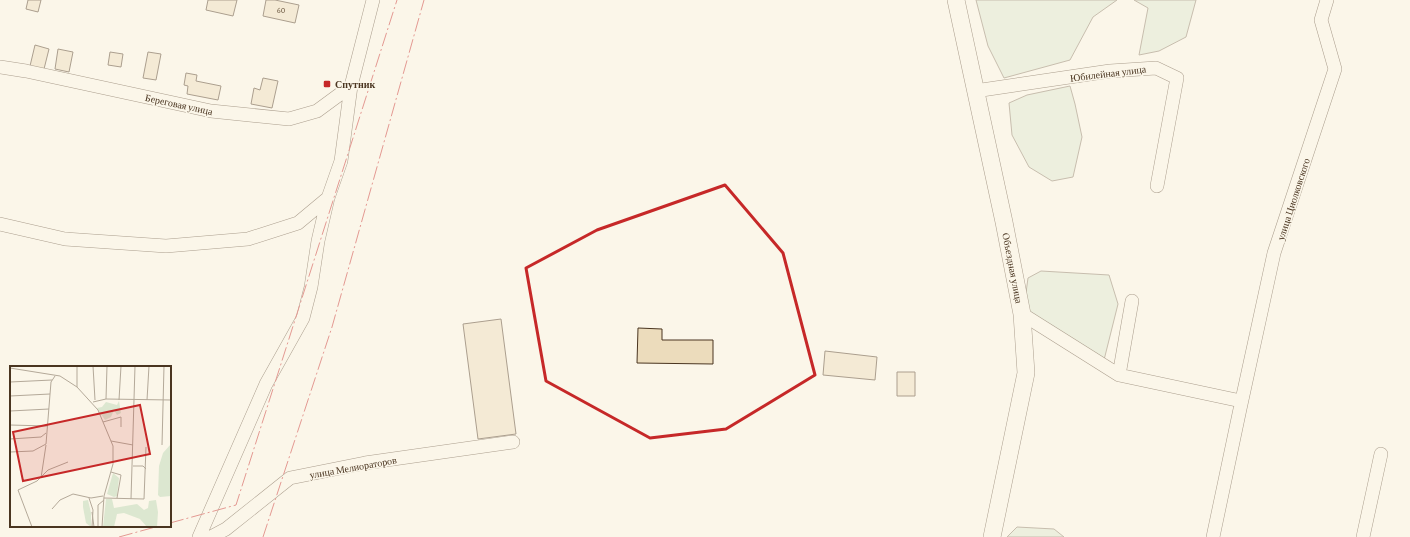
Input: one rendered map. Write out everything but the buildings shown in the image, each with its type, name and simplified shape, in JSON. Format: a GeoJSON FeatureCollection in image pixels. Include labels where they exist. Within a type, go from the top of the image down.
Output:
{"type":"FeatureCollection","features":[{"type":"Feature","properties":{"kind":"main road","name":"Объездная улица"},"geometry":{"type":"LineString","coordinates":[[956,0],[1004,222],[1022,314],[1026,373],[992,537]]}},
{"type":"Feature","properties":{"kind":"street","name":"улица Циолковского"},"geometry":{"type":"LineString","coordinates":[[1213,537],[1274,253],[1336,70],[1321,20],[1327,0]]}},
{"type":"Feature","properties":{"kind":"street"},"geometry":{"type":"LineString","coordinates":[[199,537],[266,384],[303,318],[311,287],[318,241],[328,198],[341,161],[350,86],[368,2]]}},
{"type":"Feature","properties":{"kind":"street","name":"Береговая улица"},"geometry":{"type":"LineString","coordinates":[[0,67],[211,111],[289,119],[317,111],[350,86]]}},
{"type":"Feature","properties":{"kind":"street","name":"Юбилейная улица"},"geometry":{"type":"LineString","coordinates":[[975,92],[1110,71],[1156,68],[1178,78],[1157,186]]}},
{"type":"Feature","properties":{"kind":"street"},"geometry":{"type":"LineString","coordinates":[[0,224],[65,239],[166,246],[248,239],[298,222],[328,198]]}},
{"type":"Feature","properties":{"kind":"street"},"geometry":{"type":"LineString","coordinates":[[1120,375],[1132,301]]}},
{"type":"Feature","properties":{"kind":"street"},"geometry":{"type":"LineString","coordinates":[[1022,314],[1120,375],[1242,401]]}},
{"type":"Feature","properties":{"kind":"street","name":"улица Мелиораторов"},"geometry":{"type":"LineString","coordinates":[[211,537],[226,529],[290,478],[365,463],[513,442]]}},
{"type":"Feature","properties":{"kind":"street"},"geometry":{"type":"LineString","coordinates":[[1363,537],[1380,454]]}},
{"type":"Feature","properties":{"kind":"highlighted area"},"geometry":{"type":"Polygon","coordinates":[[[725,185],[783,253],[815,375],[726,429],[650,438],[546,381],[526,268],[597,230],[725,185]]]}},
{"type":"Feature","properties":{"kind":"green space"},"geometry":{"type":"Polygon","coordinates":[[[976,0],[1117,0],[1093,17],[1070,60],[1004,78],[988,46],[976,0]]]}},
{"type":"Feature","properties":{"kind":"green space"},"geometry":{"type":"Polygon","coordinates":[[[1134,0],[1196,0],[1186,37],[1159,51],[1139,55],[1148,8],[1134,0]]]}},
{"type":"Feature","properties":{"kind":"green space"},"geometry":{"type":"Polygon","coordinates":[[[1070,86],[1082,137],[1073,177],[1052,181],[1029,167],[1012,135],[1009,103],[1027,95],[1070,86]]]}},
{"type":"Feature","properties":{"kind":"green space"},"geometry":{"type":"Polygon","coordinates":[[[1041,271],[1109,275],[1118,304],[1104,360],[1033,328],[1025,300],[1028,278],[1041,271]]]}},
{"type":"Feature","properties":{"kind":"green space"},"geometry":{"type":"Polygon","coordinates":[[[1017,527],[1054,529],[1064,537],[1007,537],[1017,527]]]}},
{"type":"Feature","properties":{"kind":"power"},"geometry":{"type":"LineString","coordinates":[[171,523],[236,505],[397,0]]}},
{"type":"Feature","properties":{"kind":"power"},"geometry":{"type":"LineString","coordinates":[[263,537],[332,327],[424,0]]}},
{"type":"Feature","properties":{"kind":"power"},"geometry":{"type":"LineString","coordinates":[[119,537],[155,527]]}},
{"type":"Feature","properties":{"kind":"place","name":"Спутник"},"geometry":{"type":"Point","coordinates":[327,84]}}]}
